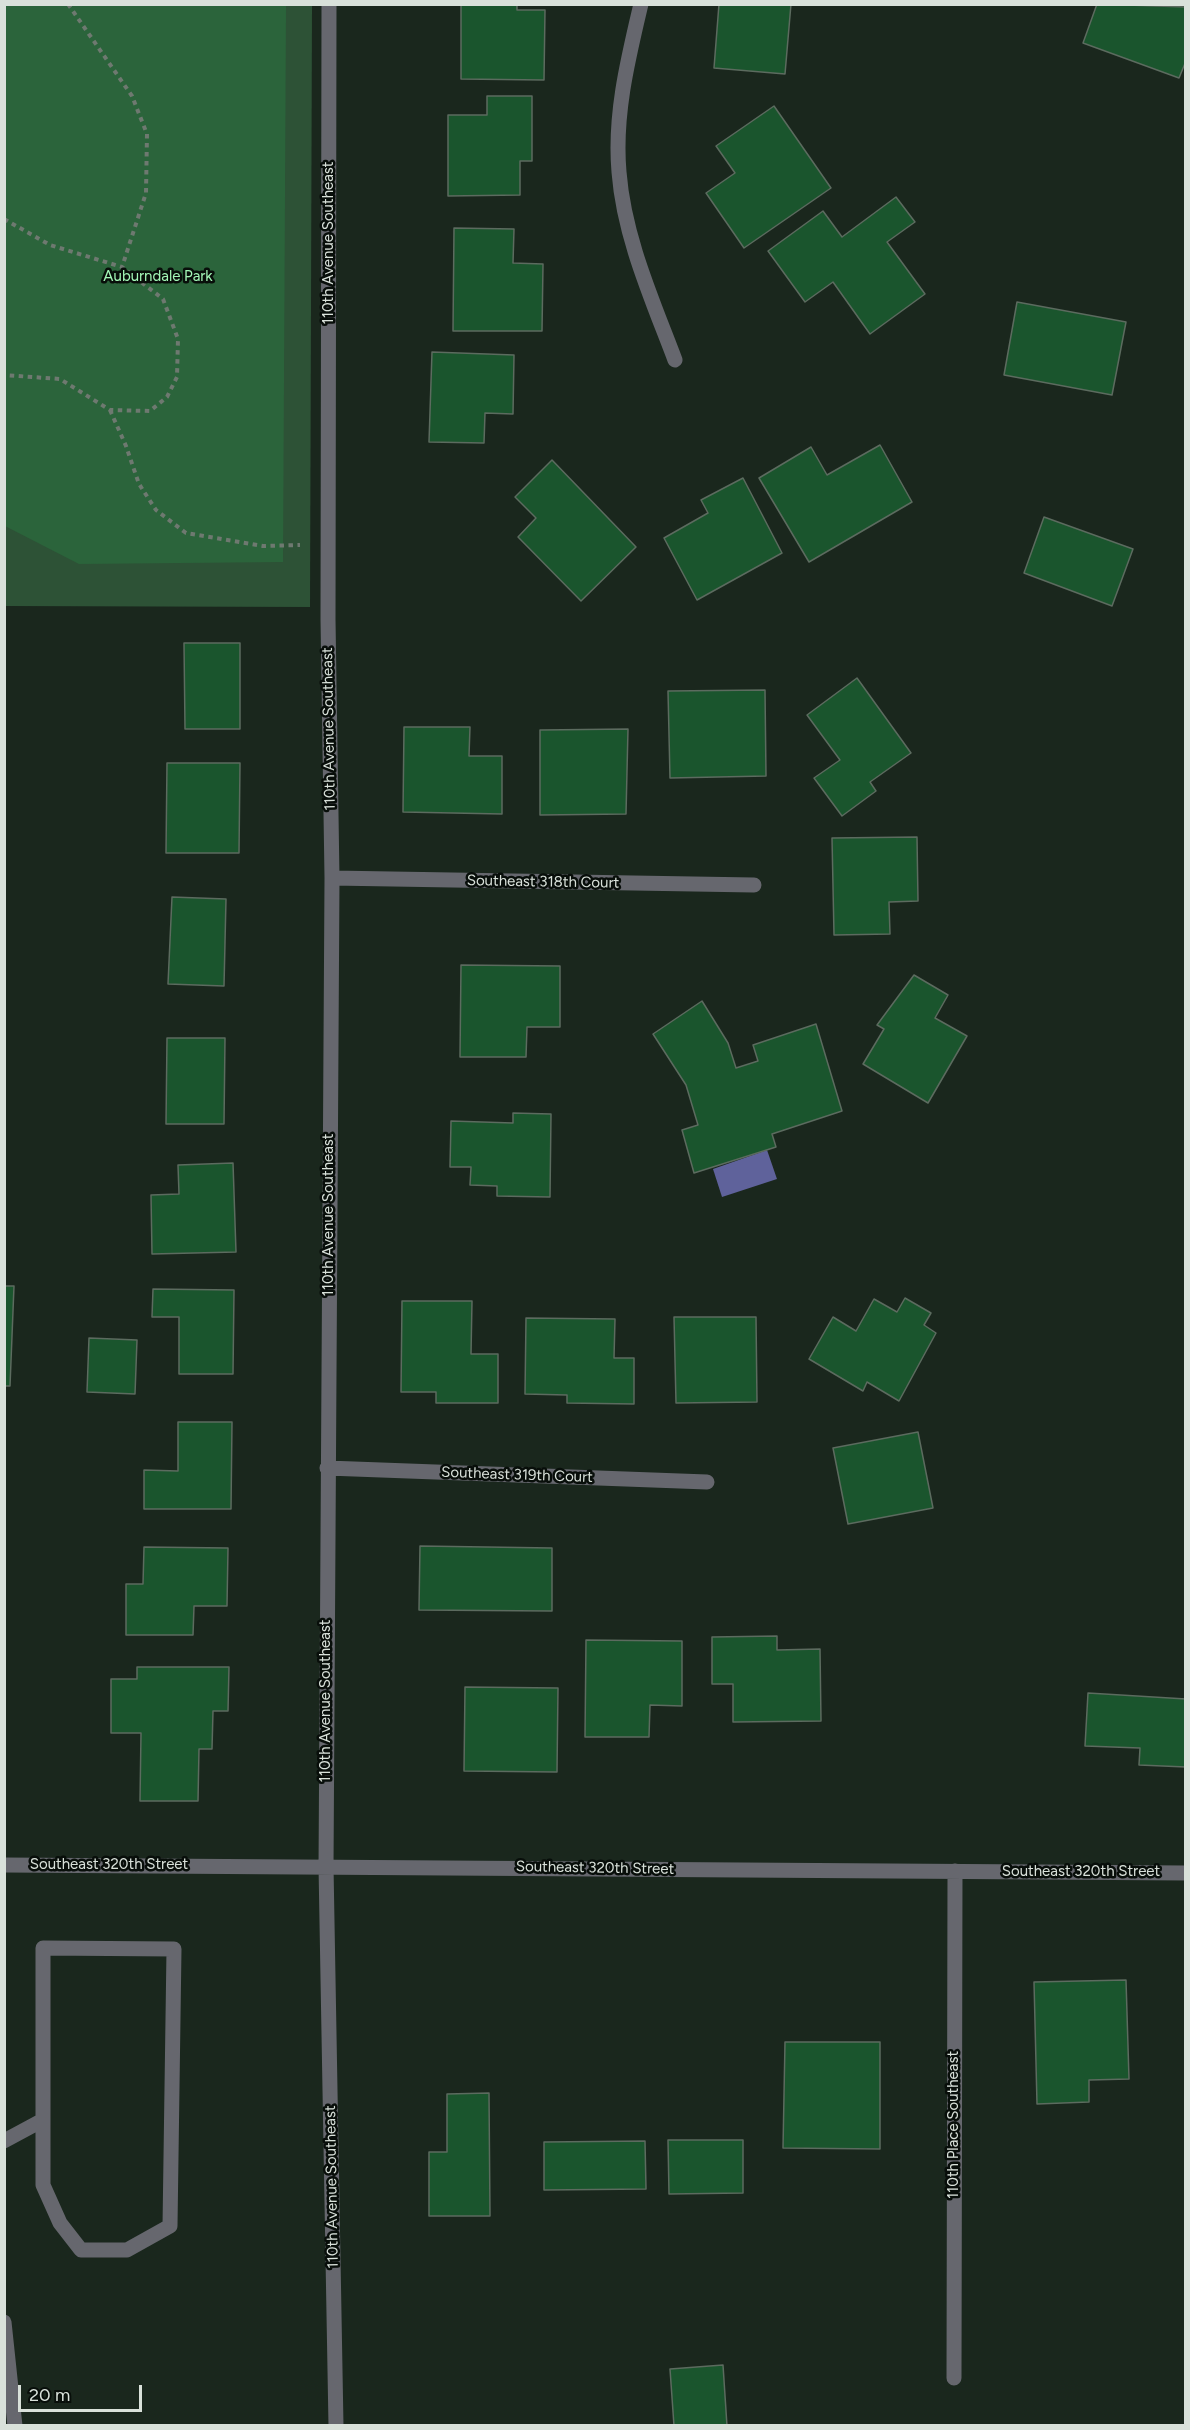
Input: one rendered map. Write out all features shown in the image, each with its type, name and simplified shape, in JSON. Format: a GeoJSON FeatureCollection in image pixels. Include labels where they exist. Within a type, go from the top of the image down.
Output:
{"type":"FeatureCollection","features":[{"type":"Feature","properties":{"kind":"street","name":"110th Avenue Southeast"},"geometry":{"type":"LineString","coordinates":[[329,4],[328,545],[332,878],[326,1866],[336,2426]]}},
{"type":"Feature","properties":{"kind":"street"},"geometry":{"type":"LineString","coordinates":[[641,4],[627,64],[619,119],[619,171],[626,217],[639,266],[675,360]]}},
{"type":"Feature","properties":{"kind":"street","name":"Southeast 318th Court"},"geometry":{"type":"LineString","coordinates":[[332,878],[754,885]]}},
{"type":"Feature","properties":{"kind":"street","name":"Southeast 319th Court"},"geometry":{"type":"LineString","coordinates":[[327,1468],[707,1482]]}},
{"type":"Feature","properties":{"kind":"street","name":"Southeast 320th Street"},"geometry":{"type":"LineString","coordinates":[[4,1865],[1185,1873]]}},
{"type":"Feature","properties":{"kind":"street","name":"110th Place Southeast"},"geometry":{"type":"LineString","coordinates":[[954,2378],[955,1871]]}},
{"type":"Feature","properties":{"kind":"street"},"geometry":{"type":"LineString","coordinates":[[43,1948],[174,1948],[170,2226],[127,2250],[81,2250],[60,2223],[43,2185],[43,2120],[43,1948]]}},
{"type":"Feature","properties":{"kind":"street"},"geometry":{"type":"LineString","coordinates":[[4,2141],[43,2120]]}},
{"type":"Feature","properties":{"kind":"street"},"geometry":{"type":"LineString","coordinates":[[4,2322],[15,2426]]}},
{"type":"Feature","properties":{"kind":"path"},"geometry":{"type":"LineString","coordinates":[[68,4],[132,96],[147,134],[146,193],[122,267]]}},
{"type":"Feature","properties":{"kind":"path"},"geometry":{"type":"LineString","coordinates":[[4,219],[50,245],[122,267],[163,299],[178,339],[177,377],[167,397],[150,411],[110,410],[60,379],[4,375]]}},
{"type":"Feature","properties":{"kind":"path"},"geometry":{"type":"LineString","coordinates":[[110,410],[139,484],[156,510],[186,533],[263,546],[328,545]]}},
{"type":"Feature","properties":{"kind":"green space","name":"Auburndale Park"},"geometry":{"type":"Polygon","coordinates":[[[4,5],[286,5],[283,562],[79,564],[5,526],[4,5]]]}},
{"type":"Feature","properties":{"kind":"green space","name":"Auburndale Park"},"geometry":{"type":"Polygon","coordinates":[[[5,5],[312,5],[310,607],[5,606],[5,5]]]}},
{"type":"Feature","properties":{"kind":"water"},"geometry":{"type":"Polygon","coordinates":[[[767,1150],[777,1179],[722,1197],[713,1169],[767,1150]]]}},
{"type":"Feature","properties":{"kind":"building"},"geometry":{"type":"Polygon","coordinates":[[[461,4],[517,4],[517,10],[545,10],[544,80],[461,79],[461,4]]]}},
{"type":"Feature","properties":{"kind":"building"},"geometry":{"type":"Polygon","coordinates":[[[719,4],[791,4],[785,74],[714,68],[719,4]]]}},
{"type":"Feature","properties":{"kind":"building"},"geometry":{"type":"Polygon","coordinates":[[[1097,4],[1186,7],[1186,61],[1179,78],[1083,43],[1097,4]]]}},
{"type":"Feature","properties":{"kind":"building"},"geometry":{"type":"Polygon","coordinates":[[[487,96],[532,96],[532,161],[520,161],[520,195],[448,196],[448,115],[487,115],[487,96]]]}},
{"type":"Feature","properties":{"kind":"building"},"geometry":{"type":"Polygon","coordinates":[[[774,106],[831,188],[744,248],[706,193],[735,173],[716,146],[774,106]]]}},
{"type":"Feature","properties":{"kind":"building"},"geometry":{"type":"Polygon","coordinates":[[[896,197],[915,222],[887,242],[925,294],[870,334],[833,282],[805,302],[768,251],[823,211],[842,237],[896,197]]]}},
{"type":"Feature","properties":{"kind":"building"},"geometry":{"type":"Polygon","coordinates":[[[454,228],[514,229],[513,263],[543,264],[542,331],[453,331],[454,228]]]}},
{"type":"Feature","properties":{"kind":"building"},"geometry":{"type":"Polygon","coordinates":[[[1017,302],[1126,322],[1112,395],[1004,375],[1017,302]]]}},
{"type":"Feature","properties":{"kind":"building"},"geometry":{"type":"Polygon","coordinates":[[[432,352],[514,355],[513,414],[485,413],[484,443],[429,442],[432,352]]]}},
{"type":"Feature","properties":{"kind":"building"},"geometry":{"type":"Polygon","coordinates":[[[880,445],[912,502],[809,562],[759,478],[811,447],[827,475],[880,445]]]}},
{"type":"Feature","properties":{"kind":"building"},"geometry":{"type":"Polygon","coordinates":[[[552,460],[636,547],[581,601],[518,537],[536,518],[515,497],[552,460]]]}},
{"type":"Feature","properties":{"kind":"building"},"geometry":{"type":"Polygon","coordinates":[[[743,478],[782,553],[697,600],[664,538],[708,513],[701,500],[743,478]]]}},
{"type":"Feature","properties":{"kind":"building"},"geometry":{"type":"Polygon","coordinates":[[[1044,517],[1133,549],[1112,606],[1024,573],[1044,517]]]}},
{"type":"Feature","properties":{"kind":"building"},"geometry":{"type":"Polygon","coordinates":[[[184,643],[240,643],[240,729],[185,729],[184,643]]]}},
{"type":"Feature","properties":{"kind":"building"},"geometry":{"type":"Polygon","coordinates":[[[857,678],[911,753],[870,782],[876,791],[842,816],[814,778],[840,760],[807,715],[857,678]]]}},
{"type":"Feature","properties":{"kind":"building"},"geometry":{"type":"Polygon","coordinates":[[[765,690],[766,776],[670,778],[668,691],[765,690]]]}},
{"type":"Feature","properties":{"kind":"building"},"geometry":{"type":"Polygon","coordinates":[[[404,727],[470,727],[469,756],[502,756],[502,814],[403,812],[404,727]]]}},
{"type":"Feature","properties":{"kind":"building"},"geometry":{"type":"Polygon","coordinates":[[[628,729],[626,814],[540,815],[540,730],[628,729]]]}},
{"type":"Feature","properties":{"kind":"building"},"geometry":{"type":"Polygon","coordinates":[[[167,763],[240,763],[239,853],[166,853],[167,763]]]}},
{"type":"Feature","properties":{"kind":"building"},"geometry":{"type":"Polygon","coordinates":[[[917,837],[918,901],[889,902],[890,934],[834,935],[832,838],[917,837]]]}},
{"type":"Feature","properties":{"kind":"building"},"geometry":{"type":"Polygon","coordinates":[[[172,897],[226,899],[224,986],[168,984],[172,897]]]}},
{"type":"Feature","properties":{"kind":"building"},"geometry":{"type":"Polygon","coordinates":[[[461,965],[560,966],[560,1027],[527,1027],[526,1057],[460,1057],[461,965]]]}},
{"type":"Feature","properties":{"kind":"building"},"geometry":{"type":"Polygon","coordinates":[[[914,975],[948,995],[935,1018],[967,1036],[928,1103],[863,1064],[884,1029],[877,1025],[914,975]]]}},
{"type":"Feature","properties":{"kind":"building"},"geometry":{"type":"Polygon","coordinates":[[[702,1001],[728,1043],[736,1068],[758,1061],[753,1045],[816,1024],[842,1111],[772,1134],[776,1147],[694,1173],[682,1130],[698,1125],[686,1085],[653,1034],[702,1001]]]}},
{"type":"Feature","properties":{"kind":"building"},"geometry":{"type":"Polygon","coordinates":[[[167,1038],[225,1038],[224,1124],[166,1124],[167,1038]]]}},
{"type":"Feature","properties":{"kind":"building"},"geometry":{"type":"Polygon","coordinates":[[[513,1113],[551,1114],[550,1197],[497,1196],[497,1186],[470,1185],[471,1167],[450,1167],[451,1121],[513,1123],[513,1113]]]}},
{"type":"Feature","properties":{"kind":"building"},"geometry":{"type":"Polygon","coordinates":[[[233,1163],[236,1252],[152,1254],[151,1195],[179,1194],[178,1165],[233,1163]]]}},
{"type":"Feature","properties":{"kind":"building"},"geometry":{"type":"Polygon","coordinates":[[[4,1286],[14,1286],[10,1386],[4,1386],[4,1286]]]}},
{"type":"Feature","properties":{"kind":"building"},"geometry":{"type":"Polygon","coordinates":[[[153,1289],[234,1290],[233,1374],[179,1374],[179,1317],[152,1317],[153,1289]]]}},
{"type":"Feature","properties":{"kind":"building"},"geometry":{"type":"Polygon","coordinates":[[[905,1298],[931,1313],[924,1325],[936,1333],[899,1401],[867,1382],[863,1391],[809,1359],[833,1317],[856,1331],[874,1299],[897,1312],[905,1298]]]}},
{"type":"Feature","properties":{"kind":"building"},"geometry":{"type":"Polygon","coordinates":[[[402,1301],[472,1301],[471,1354],[498,1354],[498,1403],[436,1403],[436,1392],[401,1392],[402,1301]]]}},
{"type":"Feature","properties":{"kind":"building"},"geometry":{"type":"Polygon","coordinates":[[[674,1317],[756,1317],[757,1402],[676,1403],[674,1317]]]}},
{"type":"Feature","properties":{"kind":"building"},"geometry":{"type":"Polygon","coordinates":[[[526,1318],[615,1319],[614,1358],[634,1358],[634,1404],[567,1403],[567,1395],[525,1394],[526,1318]]]}},
{"type":"Feature","properties":{"kind":"building"},"geometry":{"type":"Polygon","coordinates":[[[89,1338],[137,1340],[135,1394],[87,1392],[89,1338]]]}},
{"type":"Feature","properties":{"kind":"building"},"geometry":{"type":"Polygon","coordinates":[[[178,1422],[232,1422],[231,1509],[144,1509],[144,1470],[178,1471],[178,1422]]]}},
{"type":"Feature","properties":{"kind":"building"},"geometry":{"type":"Polygon","coordinates":[[[918,1432],[933,1508],[848,1524],[833,1448],[918,1432]]]}},
{"type":"Feature","properties":{"kind":"building"},"geometry":{"type":"Polygon","coordinates":[[[420,1546],[552,1548],[552,1611],[419,1610],[420,1546]]]}},
{"type":"Feature","properties":{"kind":"building"},"geometry":{"type":"Polygon","coordinates":[[[144,1547],[228,1548],[227,1606],[194,1606],[193,1635],[126,1635],[126,1584],[143,1584],[144,1547]]]}},
{"type":"Feature","properties":{"kind":"building"},"geometry":{"type":"Polygon","coordinates":[[[777,1636],[777,1650],[820,1649],[821,1721],[733,1722],[733,1684],[712,1684],[712,1637],[777,1636]]]}},
{"type":"Feature","properties":{"kind":"building"},"geometry":{"type":"Polygon","coordinates":[[[586,1640],[682,1641],[682,1706],[650,1705],[649,1737],[585,1737],[586,1640]]]}},
{"type":"Feature","properties":{"kind":"building"},"geometry":{"type":"Polygon","coordinates":[[[137,1667],[229,1667],[228,1711],[213,1711],[212,1749],[199,1749],[198,1801],[140,1801],[141,1733],[111,1733],[111,1679],[137,1679],[137,1667]]]}},
{"type":"Feature","properties":{"kind":"building"},"geometry":{"type":"Polygon","coordinates":[[[465,1687],[558,1688],[557,1772],[464,1771],[465,1687]]]}},
{"type":"Feature","properties":{"kind":"building"},"geometry":{"type":"Polygon","coordinates":[[[1088,1693],[1186,1699],[1186,1767],[1139,1765],[1140,1748],[1085,1746],[1088,1693]]]}},
{"type":"Feature","properties":{"kind":"building"},"geometry":{"type":"Polygon","coordinates":[[[1126,1980],[1129,2079],[1089,2080],[1089,2102],[1037,2104],[1034,1982],[1126,1980]]]}},
{"type":"Feature","properties":{"kind":"building"},"geometry":{"type":"Polygon","coordinates":[[[785,2042],[880,2042],[880,2149],[783,2148],[785,2042]]]}},
{"type":"Feature","properties":{"kind":"building"},"geometry":{"type":"Polygon","coordinates":[[[489,2093],[490,2216],[429,2216],[429,2152],[447,2152],[447,2094],[489,2093]]]}},
{"type":"Feature","properties":{"kind":"building"},"geometry":{"type":"Polygon","coordinates":[[[668,2140],[743,2140],[743,2193],[669,2194],[668,2140]]]}},
{"type":"Feature","properties":{"kind":"building"},"geometry":{"type":"Polygon","coordinates":[[[645,2141],[646,2189],[544,2190],[544,2142],[645,2141]]]}},
{"type":"Feature","properties":{"kind":"building"},"geometry":{"type":"Polygon","coordinates":[[[723,2365],[727,2426],[674,2426],[670,2369],[723,2365]]]}}]}
